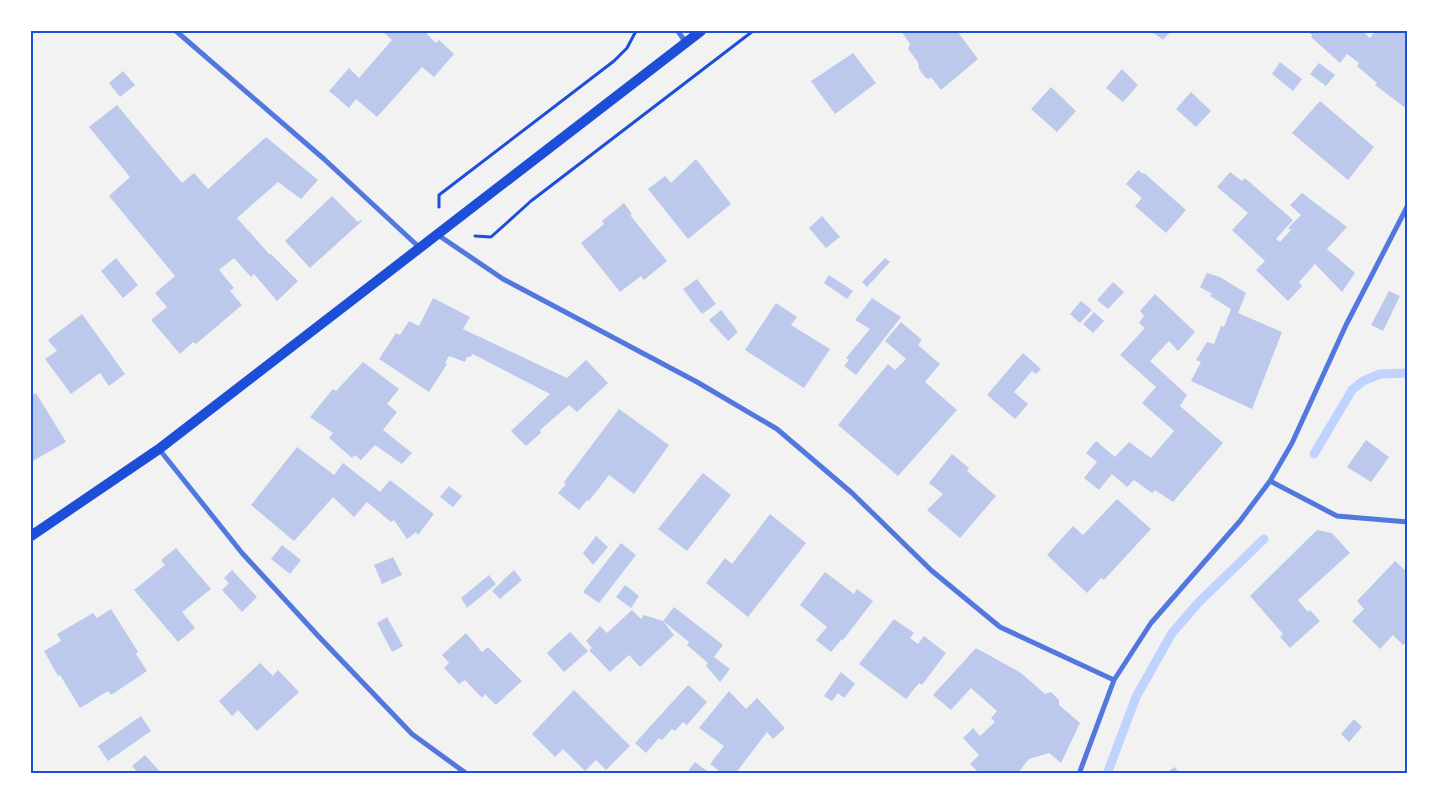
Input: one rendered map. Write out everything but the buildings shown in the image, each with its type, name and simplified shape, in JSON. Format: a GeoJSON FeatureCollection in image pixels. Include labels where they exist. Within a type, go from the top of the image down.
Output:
{"type":"FeatureCollection","features":[{"type":"Feature","properties":{"kind":"main road"},"geometry":{"type":"LineString","coordinates":[[31,536],[159,449],[421,249],[701,31]]}},
{"type":"Feature","properties":{"kind":"street"},"geometry":{"type":"LineString","coordinates":[[176,31],[324,159],[421,249]]}},
{"type":"Feature","properties":{"kind":"street"},"geometry":{"type":"LineString","coordinates":[[678,31],[686,43]]}},
{"type":"Feature","properties":{"kind":"street"},"geometry":{"type":"LineString","coordinates":[[1079,774],[1114,680],[1151,623],[1240,521],[1270,481],[1292,443],[1346,325],[1408,206]]}},
{"type":"Feature","properties":{"kind":"street"},"geometry":{"type":"LineString","coordinates":[[438,235],[503,279],[697,382],[777,429],[852,493],[932,571],[1000,627],[1114,680]]}},
{"type":"Feature","properties":{"kind":"street"},"geometry":{"type":"LineString","coordinates":[[159,449],[242,552],[321,639],[412,734],[467,774]]}},
{"type":"Feature","properties":{"kind":"street"},"geometry":{"type":"LineString","coordinates":[[1270,481],[1338,516],[1408,522]]}},
{"type":"Feature","properties":{"kind":"path"},"geometry":{"type":"LineString","coordinates":[[438,235],[439,195],[614,61],[627,48],[636,31]]}},
{"type":"Feature","properties":{"kind":"path"},"geometry":{"type":"LineString","coordinates":[[474,236],[491,237],[531,201],[753,31]]}},
{"type":"Feature","properties":{"kind":"waterway"},"geometry":{"type":"LineString","coordinates":[[1314,454],[1352,390],[1363,381],[1380,374],[1408,373]]}},
{"type":"Feature","properties":{"kind":"waterway"},"geometry":{"type":"LineString","coordinates":[[1107,774],[1136,697],[1172,633],[1199,602],[1264,539]]}}]}
